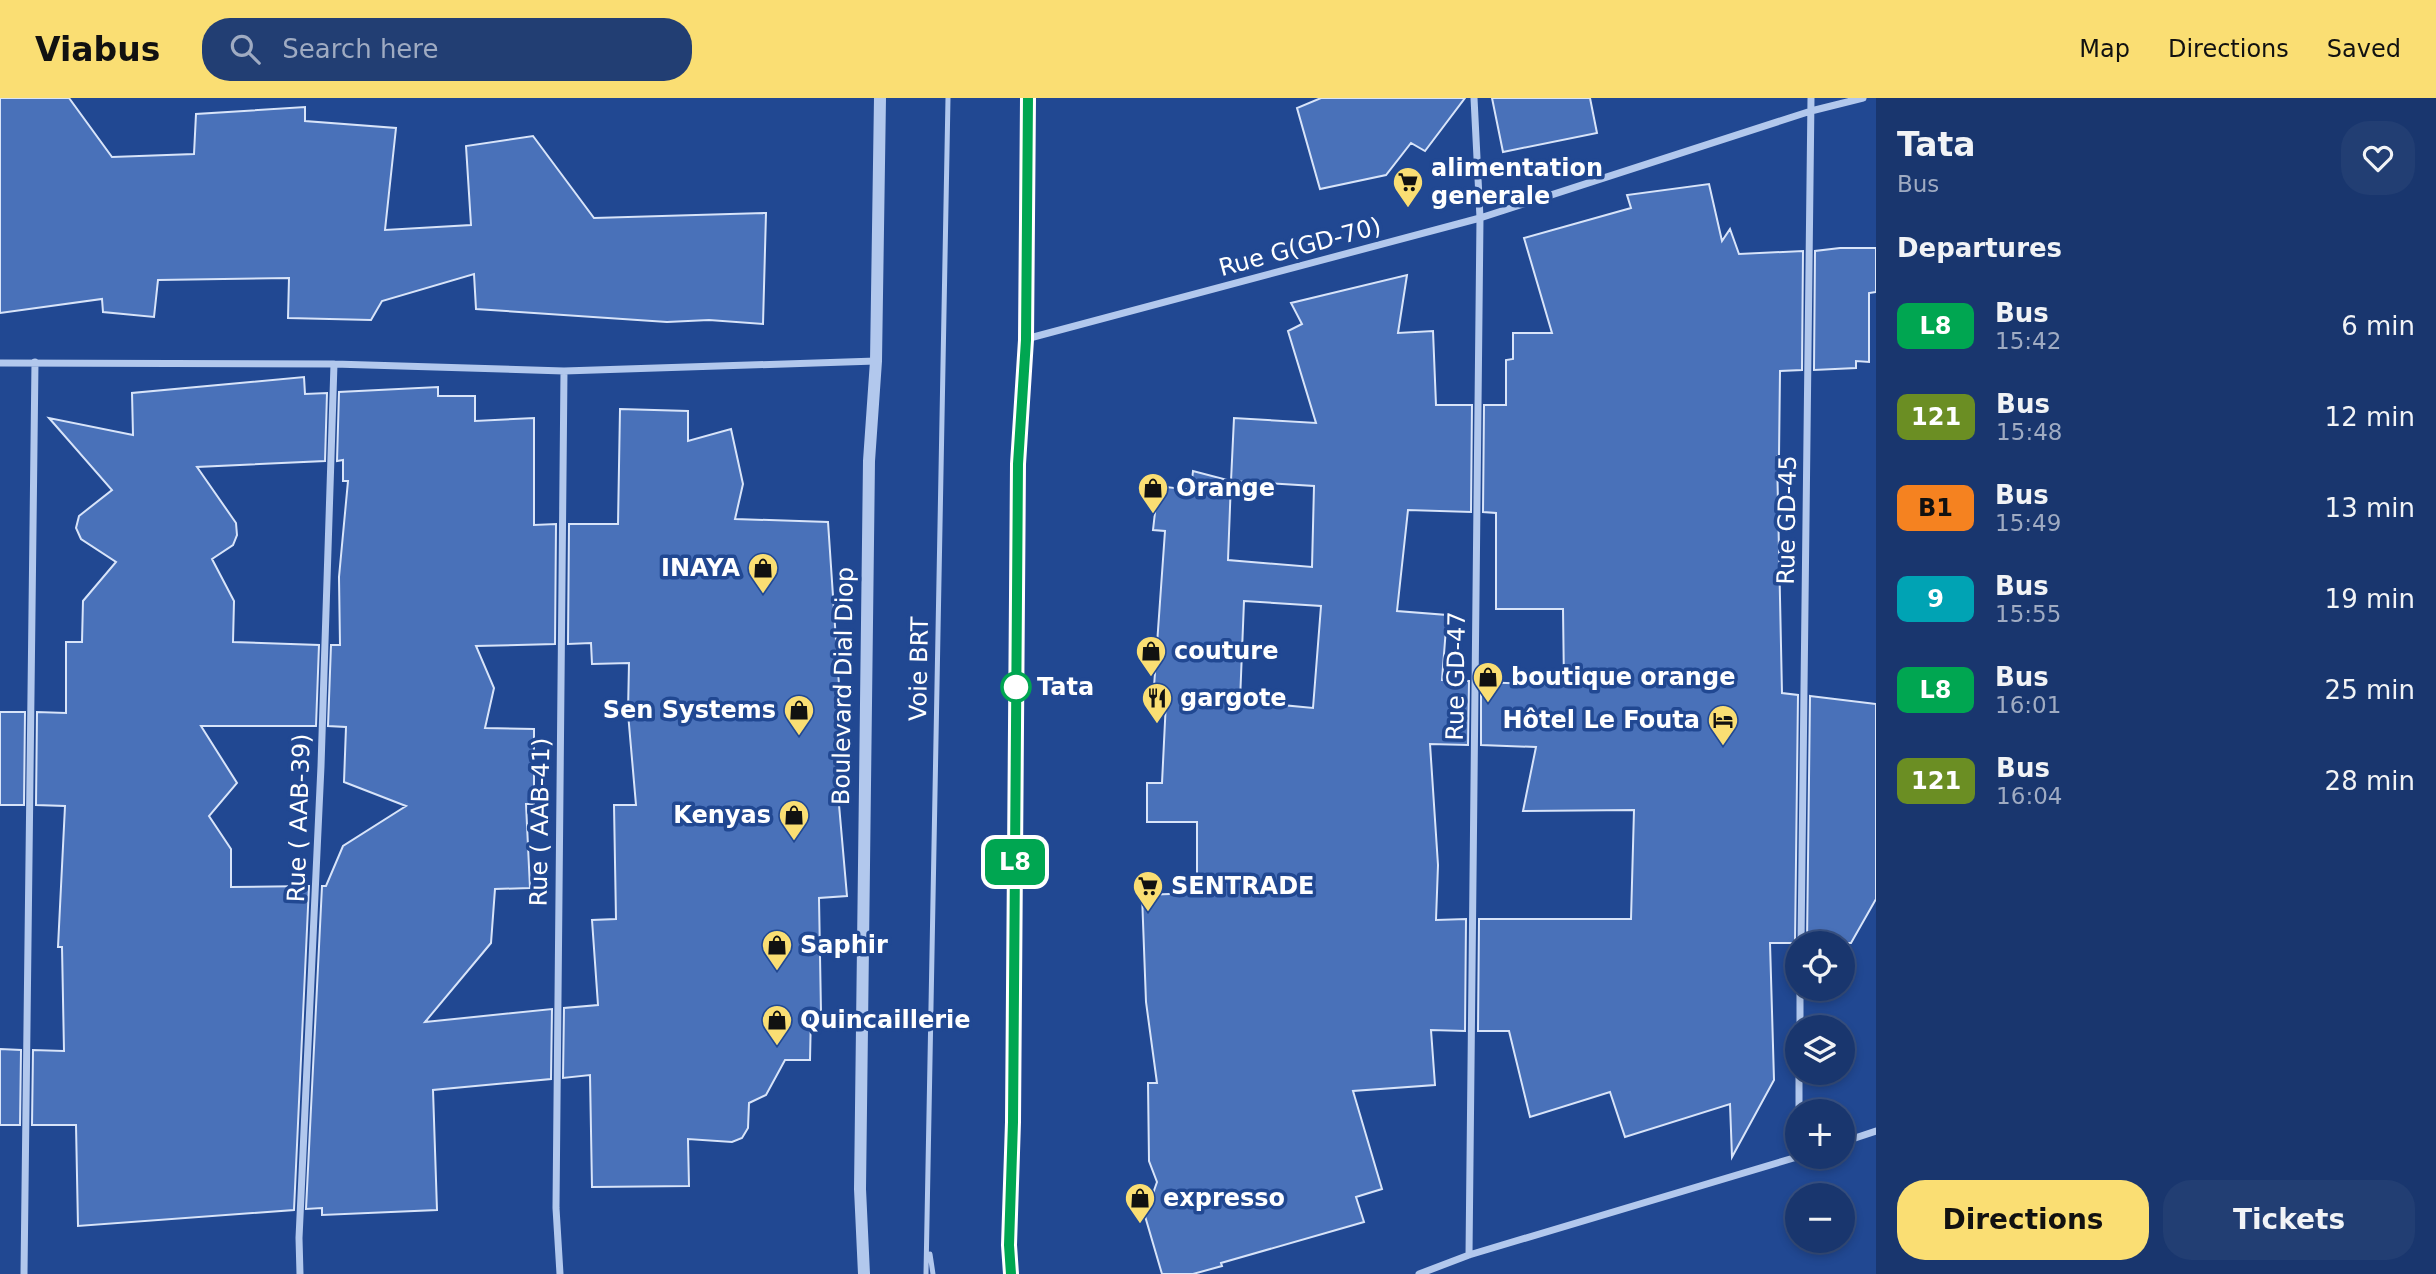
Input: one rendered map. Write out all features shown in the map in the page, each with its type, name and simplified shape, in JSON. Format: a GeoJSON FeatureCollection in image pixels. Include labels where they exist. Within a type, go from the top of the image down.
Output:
{"type":"FeatureCollection","features":[{"type":"Feature","properties":{"kind":"main road"},"geometry":{"type":"LineString","coordinates":[[1011,1274],[1009,1245],[1013,1108],[1018,464],[1026,340],[1028,98]]}},
{"type":"Feature","properties":{"kind":"street","name":"Boulevard Dial Diop"},"geometry":{"type":"LineString","coordinates":[[864,1274],[860,1189],[869,461],[876,361],[880,98]]}},
{"type":"Feature","properties":{"kind":"street","name":"Rue GD-47"},"geometry":{"type":"LineString","coordinates":[[1468,1255],[1480,218],[1474,98]]}},
{"type":"Feature","properties":{"kind":"street","name":"Rue GD-45"},"geometry":{"type":"LineString","coordinates":[[1801,931],[1811,98]]}},
{"type":"Feature","properties":{"kind":"street","name":"Rue G(GD-70)"},"geometry":{"type":"LineString","coordinates":[[1026,340],[1480,218],[1811,111],[1863,98]]}},
{"type":"Feature","properties":{"kind":"street"},"geometry":{"type":"LineString","coordinates":[[0,363],[334,364],[564,371],[876,361]]}},
{"type":"Feature","properties":{"kind":"street"},"geometry":{"type":"LineString","coordinates":[[24,1274],[35,362]]}},
{"type":"Feature","properties":{"kind":"street","name":"Rue ( AAB-39)"},"geometry":{"type":"LineString","coordinates":[[300,1274],[299,1238],[320,779],[334,364]]}},
{"type":"Feature","properties":{"kind":"street","name":"Rue ( AAB-41)"},"geometry":{"type":"LineString","coordinates":[[560,1274],[556,1208],[564,371]]}},
{"type":"Feature","properties":{"kind":"street"},"geometry":{"type":"LineString","coordinates":[[1855,1138],[1876,1131]]}},
{"type":"Feature","properties":{"kind":"street"},"geometry":{"type":"LineString","coordinates":[[1419,1274],[1468,1255],[1785,1161]]}},
{"type":"Feature","properties":{"kind":"lane","name":"Voie BRT"},"geometry":{"type":"LineString","coordinates":[[926,1274],[948,98]]}},
{"type":"Feature","properties":{"kind":"lane","name":"Voie BRT"},"geometry":{"type":"LineString","coordinates":[[928,1241],[933,1274]]}},
{"type":"Feature","properties":{"kind":"building"},"geometry":{"type":"Polygon","coordinates":[[[0,98],[69,98],[112,157],[194,154],[196,114],[305,107],[305,121],[396,128],[385,230],[471,225],[466,146],[533,136],[594,218],[766,213],[763,324],[709,320],[667,322],[476,309],[474,274],[382,301],[371,320],[288,318],[289,278],[158,280],[154,317],[103,312],[102,299],[0,313],[0,98]]]}},
{"type":"Feature","properties":{"kind":"building"},"geometry":{"type":"Polygon","coordinates":[[[1321,98],[1465,98],[1425,151],[1411,143],[1386,175],[1320,189],[1297,108],[1321,98]]]}},
{"type":"Feature","properties":{"kind":"building"},"geometry":{"type":"Polygon","coordinates":[[[1492,98],[1590,98],[1597,133],[1503,152],[1492,98]]]}},
{"type":"Feature","properties":{"kind":"building"},"geometry":{"type":"Polygon","coordinates":[[[1709,184],[1722,241],[1730,229],[1739,254],[1803,251],[1802,370],[1780,371],[1777,456],[1782,693],[1798,695],[1795,931],[1785,931],[1785,943],[1770,943],[1774,1080],[1732,1157],[1730,1104],[1625,1137],[1610,1092],[1530,1117],[1509,1031],[1478,1031],[1479,919],[1631,919],[1634,810],[1523,811],[1536,747],[1481,745],[1481,682],[1564,685],[1563,609],[1496,609],[1496,513],[1483,512],[1484,405],[1506,405],[1506,360],[1513,359],[1513,333],[1552,333],[1524,238],[1631,208],[1627,195],[1709,184]]]}},
{"type":"Feature","properties":{"kind":"building"},"geometry":{"type":"Polygon","coordinates":[[[1876,248],[1876,292],[1869,293],[1869,362],[1856,361],[1856,368],[1814,370],[1815,251],[1876,248]]]}},
{"type":"Feature","properties":{"kind":"building"},"geometry":{"type":"Polygon","coordinates":[[[1407,275],[1398,333],[1433,331],[1436,405],[1472,405],[1471,512],[1408,510],[1397,611],[1447,615],[1442,680],[1469,681],[1468,745],[1430,744],[1438,865],[1436,920],[1466,919],[1465,1031],[1431,1030],[1435,1085],[1353,1091],[1382,1189],[1356,1197],[1364,1222],[1221,1263],[1222,1266],[1193,1274],[1162,1274],[1145,1216],[1157,1182],[1149,1161],[1148,1083],[1157,1083],[1146,1002],[1142,895],[1197,893],[1197,822],[1147,822],[1147,783],[1162,783],[1166,701],[1153,701],[1165,531],[1153,530],[1158,486],[1191,490],[1193,471],[1231,481],[1234,418],[1316,423],[1288,331],[1302,324],[1291,303],[1407,275]],[[1231,481],[1228,560],[1312,567],[1314,486],[1231,481]],[[1244,601],[1240,701],[1313,708],[1321,606],[1244,601]]]}},
{"type":"Feature","properties":{"kind":"building"},"geometry":{"type":"Polygon","coordinates":[[[304,377],[305,394],[327,393],[325,461],[197,467],[236,523],[237,535],[233,545],[212,559],[234,601],[233,642],[319,645],[316,726],[201,726],[237,783],[209,816],[231,849],[231,887],[309,886],[294,1210],[78,1226],[76,1125],[32,1125],[33,1050],[64,1051],[62,947],[58,947],[65,806],[36,805],[37,712],[66,713],[66,642],[82,642],[83,601],[116,562],[81,539],[76,528],[79,516],[112,490],[49,418],[133,435],[132,393],[304,377]]]}},
{"type":"Feature","properties":{"kind":"building"},"geometry":{"type":"Polygon","coordinates":[[[438,387],[438,396],[475,396],[475,421],[534,418],[534,525],[556,524],[555,644],[476,646],[494,688],[485,728],[534,729],[534,804],[526,804],[530,888],[495,889],[491,943],[425,1022],[552,1009],[551,1079],[433,1090],[437,1210],[322,1215],[322,1208],[306,1209],[322,886],[326,886],[343,846],[406,806],[344,782],[346,727],[328,726],[331,645],[340,645],[339,577],[348,481],[343,481],[343,460],[337,461],[339,392],[438,387]]]}},
{"type":"Feature","properties":{"kind":"building"},"geometry":{"type":"Polygon","coordinates":[[[620,409],[688,411],[688,441],[731,429],[743,484],[735,519],[828,522],[844,759],[835,759],[847,896],[819,898],[821,1013],[811,1012],[810,1060],[785,1060],[766,1095],[749,1103],[748,1128],[742,1138],[732,1142],[688,1139],[689,1186],[592,1187],[590,1075],[563,1078],[564,1008],[598,1005],[592,920],[616,919],[614,805],[636,805],[628,713],[629,663],[592,664],[591,643],[568,644],[569,524],[618,524],[620,409]]]}},
{"type":"Feature","properties":{"kind":"building"},"geometry":{"type":"Polygon","coordinates":[[[1810,696],[1876,704],[1876,899],[1855,936],[1855,931],[1807,931],[1810,696]]]}},
{"type":"Feature","properties":{"kind":"building"},"geometry":{"type":"Polygon","coordinates":[[[0,712],[25,712],[24,805],[0,805],[0,712]]]}},
{"type":"Feature","properties":{"kind":"building"},"geometry":{"type":"Polygon","coordinates":[[[0,1049],[21,1050],[20,1125],[0,1125],[0,1049]]]}},
{"type":"Feature","properties":{"kind":"bus line","name":"L8"},"geometry":{"type":"LineString","coordinates":[[1011,1274],[1009,1245],[1013,1122],[1018,464],[1026,340],[1028,98]]}},
{"type":"Feature","properties":{"kind":"place","name":"alimentation generale"},"geometry":{"type":"Point","coordinates":[1408,209]}},
{"type":"Feature","properties":{"kind":"place","name":"Orange"},"geometry":{"type":"Point","coordinates":[1153,515]}},
{"type":"Feature","properties":{"kind":"place","name":"INAYA"},"geometry":{"type":"Point","coordinates":[763,595]}},
{"type":"Feature","properties":{"kind":"place","name":"couture"},"geometry":{"type":"Point","coordinates":[1151,678]}},
{"type":"Feature","properties":{"kind":"place","name":"Tata"},"geometry":{"type":"Point","coordinates":[1016,687]}},
{"type":"Feature","properties":{"kind":"place","name":"boutique orange"},"geometry":{"type":"Point","coordinates":[1488,704]}},
{"type":"Feature","properties":{"kind":"place","name":"gargote"},"geometry":{"type":"Point","coordinates":[1157,725]}},
{"type":"Feature","properties":{"kind":"place","name":"Sen Systems"},"geometry":{"type":"Point","coordinates":[799,737]}},
{"type":"Feature","properties":{"kind":"place","name":"Hôtel Le Fouta"},"geometry":{"type":"Point","coordinates":[1723,747]}},
{"type":"Feature","properties":{"kind":"place","name":"Kenyas"},"geometry":{"type":"Point","coordinates":[794,842]}},
{"type":"Feature","properties":{"kind":"place","name":"SENTRADE"},"geometry":{"type":"Point","coordinates":[1148,913]}},
{"type":"Feature","properties":{"kind":"place","name":"Saphir"},"geometry":{"type":"Point","coordinates":[777,972]}},
{"type":"Feature","properties":{"kind":"place","name":"Quincaillerie"},"geometry":{"type":"Point","coordinates":[777,1047]}},
{"type":"Feature","properties":{"kind":"place","name":"expresso"},"geometry":{"type":"Point","coordinates":[1140,1225]}}]}
